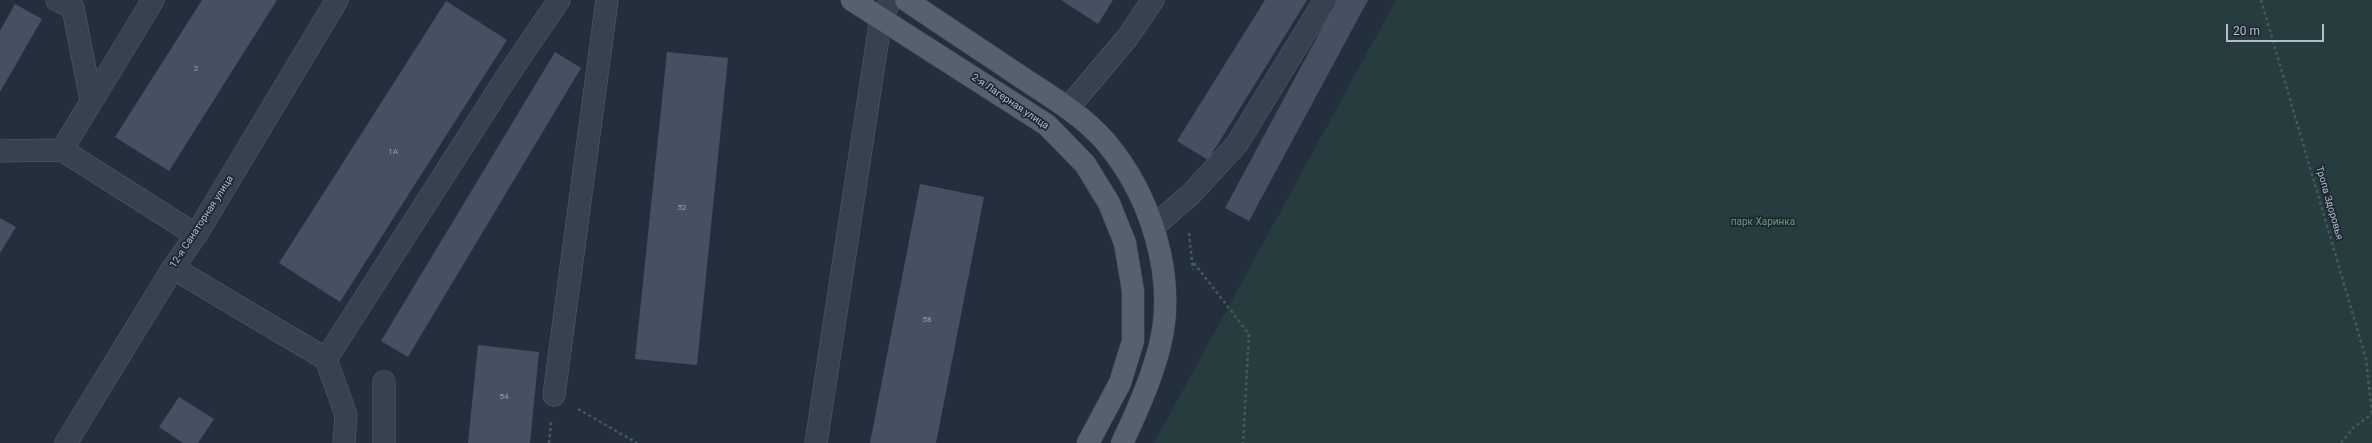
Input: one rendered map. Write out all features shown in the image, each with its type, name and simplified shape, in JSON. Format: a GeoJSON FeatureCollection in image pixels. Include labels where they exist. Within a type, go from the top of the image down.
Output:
{"type":"FeatureCollection","features":[{"type":"Feature","properties":{"kind":"main road","name":"2-я Лагерная улица"},"geometry":{"type":"LineString","coordinates":[[852,0],[886,9],[1047,125],[1085,164],[1109,203],[1125,243],[1134,291],[1134,341],[1120,383],[1088,443]]}},
{"type":"Feature","properties":{"kind":"main road"},"geometry":{"type":"LineString","coordinates":[[906,0],[1068,108],[1104,141],[1131,176],[1153,227],[1163,270],[1164,312],[1160,344],[1151,374],[1122,443]]}},
{"type":"Feature","properties":{"kind":"street"},"geometry":{"type":"LineString","coordinates":[[57,0],[73,8],[91,100]]}},
{"type":"Feature","properties":{"kind":"street"},"geometry":{"type":"LineString","coordinates":[[62,150],[153,0]]}},
{"type":"Feature","properties":{"kind":"street","name":"12-я Санаторная улица"},"geometry":{"type":"LineString","coordinates":[[66,443],[173,268],[196,236],[337,0]]}},
{"type":"Feature","properties":{"kind":"street"},"geometry":{"type":"LineString","coordinates":[[326,359],[508,75],[559,0]]}},
{"type":"Feature","properties":{"kind":"street"},"geometry":{"type":"LineString","coordinates":[[554,395],[607,0]]}},
{"type":"Feature","properties":{"kind":"street"},"geometry":{"type":"LineString","coordinates":[[1068,108],[1128,38],[1152,0]]}},
{"type":"Feature","properties":{"kind":"street"},"geometry":{"type":"LineString","coordinates":[[1153,227],[1191,194],[1237,144],[1325,0]]}},
{"type":"Feature","properties":{"kind":"street"},"geometry":{"type":"LineString","coordinates":[[816,443],[886,9]]}},
{"type":"Feature","properties":{"kind":"street"},"geometry":{"type":"LineString","coordinates":[[0,151],[62,150],[196,236]]}},
{"type":"Feature","properties":{"kind":"street"},"geometry":{"type":"LineString","coordinates":[[173,268],[326,359],[346,415],[344,443]]}},
{"type":"Feature","properties":{"kind":"street"},"geometry":{"type":"LineString","coordinates":[[384,382],[384,443]]}},
{"type":"Feature","properties":{"kind":"path","name":"Тропа Здоровья"},"geometry":{"type":"LineString","coordinates":[[2261,0],[2366,359],[2372,414]]}},
{"type":"Feature","properties":{"kind":"path"},"geometry":{"type":"LineString","coordinates":[[1194,263],[1249,334],[1243,443]]}},
{"type":"Feature","properties":{"kind":"path"},"geometry":{"type":"LineString","coordinates":[[554,395],[637,443]]}},
{"type":"Feature","properties":{"kind":"path"},"geometry":{"type":"LineString","coordinates":[[2341,443],[2354,427],[2372,414]]}},
{"type":"Feature","properties":{"kind":"green space","name":"парк Харинка"},"geometry":{"type":"Polygon","coordinates":[[[1396,0],[2372,0],[2372,443],[1154,443],[1396,0]]]}},
{"type":"Feature","properties":{"kind":"building"},"geometry":{"type":"Polygon","coordinates":[[[202,0],[277,0],[169,171],[115,137],[202,0]]]}},
{"type":"Feature","properties":{"kind":"building"},"geometry":{"type":"Polygon","coordinates":[[[1061,0],[1113,0],[1098,24],[1061,0]]]}},
{"type":"Feature","properties":{"kind":"building"},"geometry":{"type":"Polygon","coordinates":[[[1265,0],[1307,0],[1208,160],[1177,141],[1265,0]]]}},
{"type":"Feature","properties":{"kind":"building"},"geometry":{"type":"Polygon","coordinates":[[[1337,0],[1368,0],[1249,221],[1225,208],[1337,0]]]}},
{"type":"Feature","properties":{"kind":"building"},"geometry":{"type":"Polygon","coordinates":[[[446,1],[507,40],[340,302],[279,263],[446,1]]]}},
{"type":"Feature","properties":{"kind":"building"},"geometry":{"type":"Polygon","coordinates":[[[15,4],[42,19],[0,92],[0,31],[15,4]]]}},
{"type":"Feature","properties":{"kind":"building"},"geometry":{"type":"Polygon","coordinates":[[[555,52],[581,68],[408,357],[381,341],[555,52]]]}},
{"type":"Feature","properties":{"kind":"building"},"geometry":{"type":"Polygon","coordinates":[[[667,52],[728,58],[697,365],[635,359],[667,52]]]}},
{"type":"Feature","properties":{"kind":"building"},"geometry":{"type":"Polygon","coordinates":[[[920,184],[984,197],[936,443],[870,443],[920,184]]]}},
{"type":"Feature","properties":{"kind":"building"},"geometry":{"type":"Polygon","coordinates":[[[0,218],[16,227],[0,253],[0,218]]]}},
{"type":"Feature","properties":{"kind":"building"},"geometry":{"type":"Polygon","coordinates":[[[478,345],[539,352],[530,443],[468,443],[478,345]]]}},
{"type":"Feature","properties":{"kind":"building"},"geometry":{"type":"Polygon","coordinates":[[[179,397],[214,419],[198,443],[183,443],[159,427],[179,397]]]}}]}
